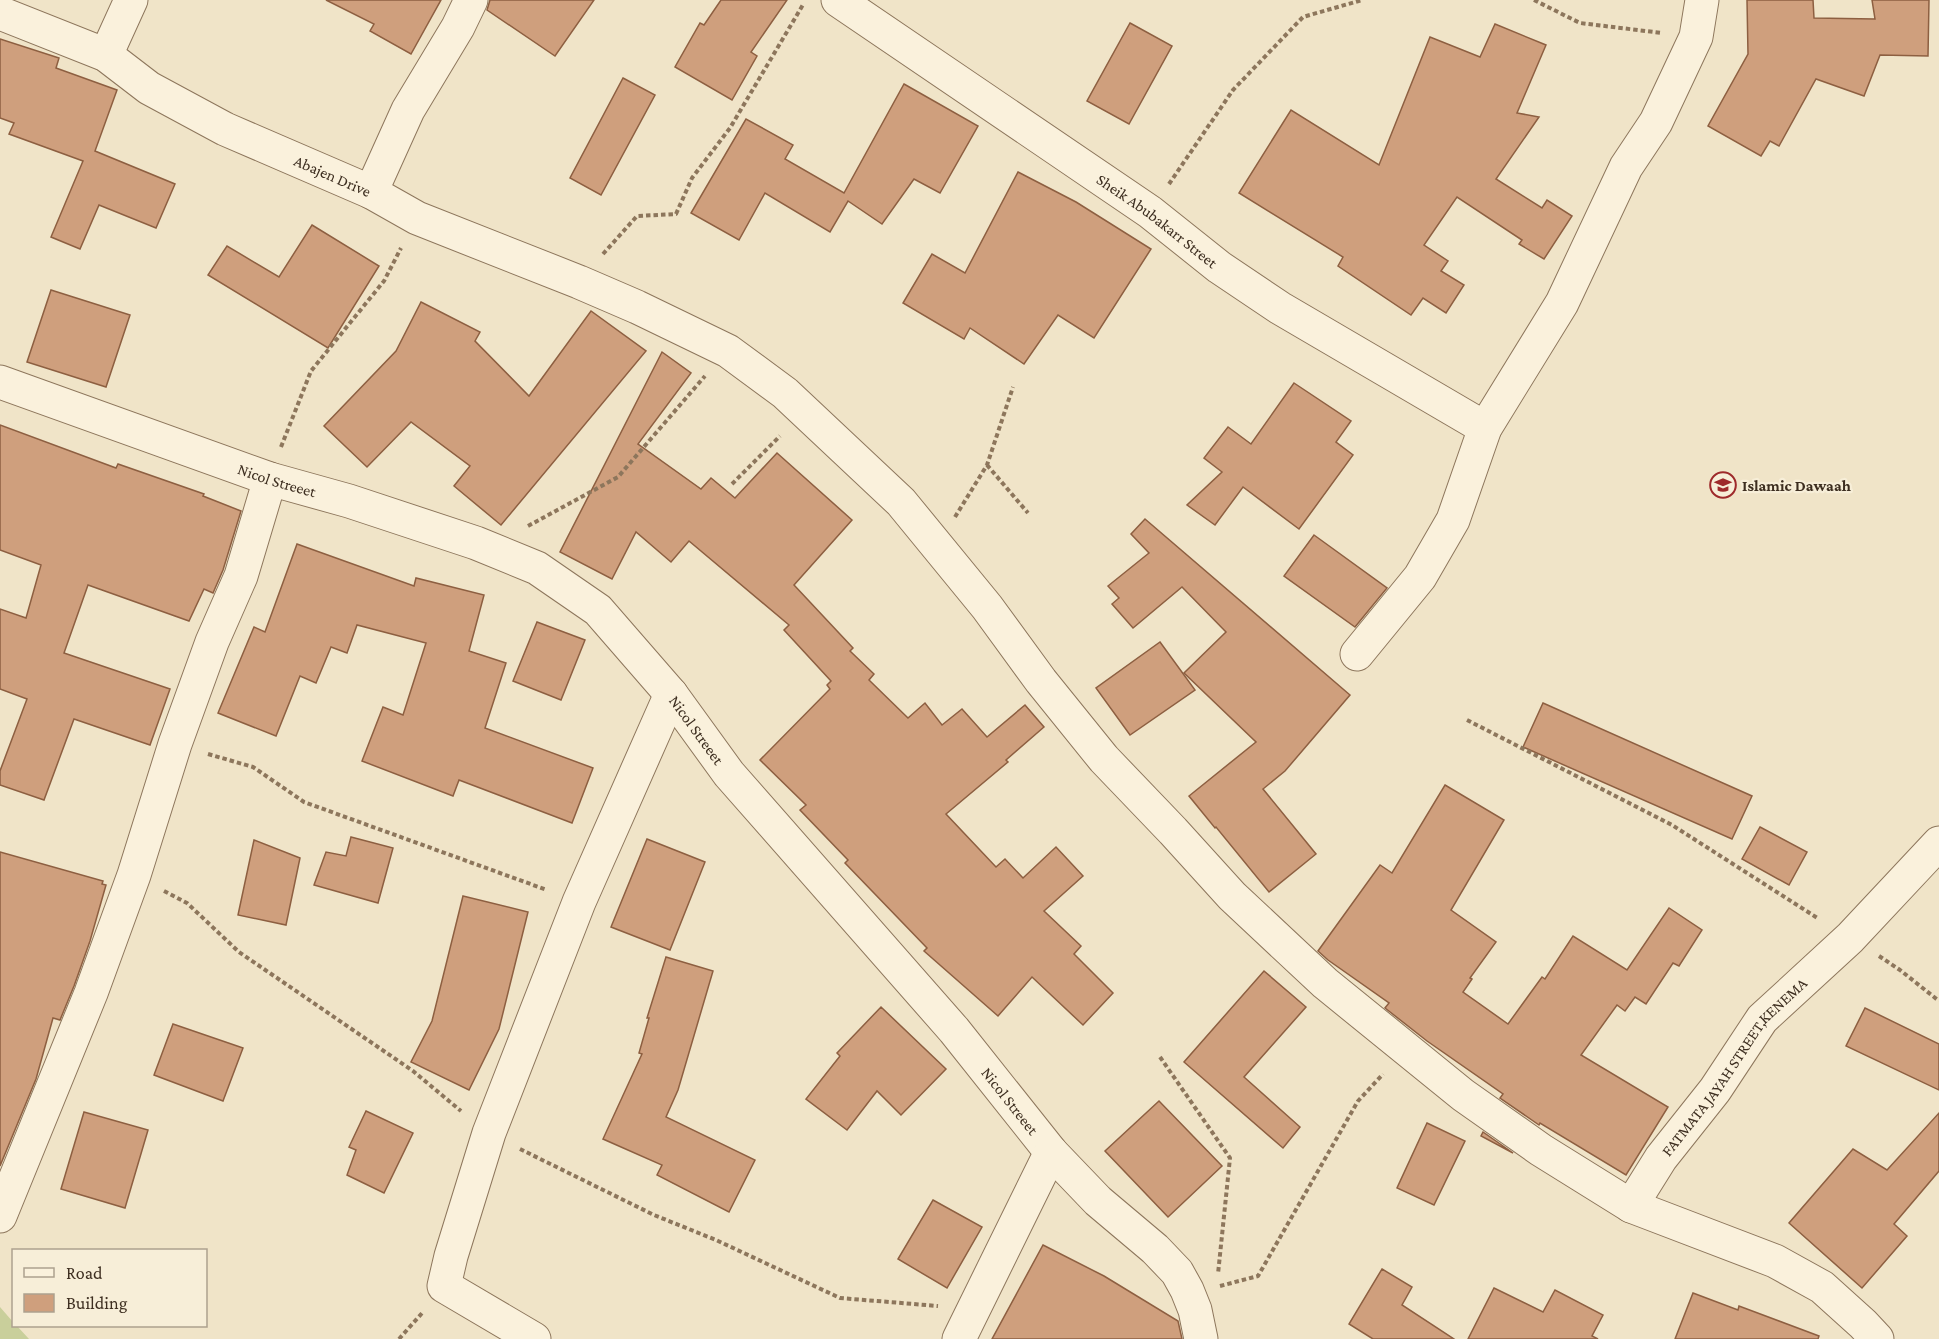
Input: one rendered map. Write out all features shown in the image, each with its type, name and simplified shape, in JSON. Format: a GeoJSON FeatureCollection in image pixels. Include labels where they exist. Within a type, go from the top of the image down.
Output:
{"type":"FeatureCollection","features":[{"type":"Feature","properties":{"kind":"street"},"geometry":{"type":"LineString","coordinates":[[106,55],[131,0]]}},
{"type":"Feature","properties":{"kind":"street","name":"Abajen Drive"},"geometry":{"type":"LineString","coordinates":[[0,13],[106,55],[148,88],[225,129],[371,192],[408,110],[458,27],[471,0]]}},
{"type":"Feature","properties":{"kind":"street","name":"Sheik Abubakarr Street"},"geometry":{"type":"LineString","coordinates":[[838,0],[1150,212],[1219,267],[1280,309],[1485,428]]}},
{"type":"Feature","properties":{"kind":"street"},"geometry":{"type":"LineString","coordinates":[[1357,654],[1420,577],[1453,520],[1485,428],[1562,303],[1626,167],[1656,122],[1696,37],[1702,0]]}},
{"type":"Feature","properties":{"kind":"street"},"geometry":{"type":"LineString","coordinates":[[371,192],[417,218],[579,282],[728,351],[785,393],[820,423],[901,502],[987,607],[1041,681],[1104,759],[1232,896],[1325,983],[1463,1095],[1541,1150],[1631,1206],[1775,1261],[1822,1287],[1877,1339]]}},
{"type":"Feature","properties":{"kind":"street","name":"Nicol Streeet"},"geometry":{"type":"LineString","coordinates":[[0,382],[270,479],[349,501],[476,543],[537,568],[598,610],[671,694],[729,774],[954,1030],[1052,1152],[1098,1201],[1155,1249],[1177,1272],[1187,1290],[1201,1339]]}},
{"type":"Feature","properties":{"kind":"street"},"geometry":{"type":"LineString","coordinates":[[0,1216],[91,993],[134,875],[175,744],[212,642],[241,576],[270,479]]}},
{"type":"Feature","properties":{"kind":"street"},"geometry":{"type":"LineString","coordinates":[[534,1339],[444,1286],[489,1133],[579,902],[671,694]]}},
{"type":"Feature","properties":{"kind":"street","name":"FATMATA JAYAH STREET,KENEMA"},"geometry":{"type":"LineString","coordinates":[[1631,1206],[1661,1158],[1715,1090],[1761,1019],[1850,938],[1939,843]]}},
{"type":"Feature","properties":{"kind":"street"},"geometry":{"type":"LineString","coordinates":[[959,1339],[1052,1152]]}},
{"type":"Feature","properties":{"kind":"path"},"geometry":{"type":"LineString","coordinates":[[579,282],[637,216],[676,214],[692,178],[730,128],[805,0]]}},
{"type":"Feature","properties":{"kind":"path"},"geometry":{"type":"LineString","coordinates":[[1150,212],[1233,90],[1303,17],[1362,0]]}},
{"type":"Feature","properties":{"kind":"path"},"geometry":{"type":"LineString","coordinates":[[1534,0],[1580,23],[1696,37]]}},
{"type":"Feature","properties":{"kind":"path"},"geometry":{"type":"LineString","coordinates":[[287,429],[311,371],[384,281],[417,218]]}},
{"type":"Feature","properties":{"kind":"path"},"geometry":{"type":"LineString","coordinates":[[526,527],[618,477],[728,351]]}},
{"type":"Feature","properties":{"kind":"path"},"geometry":{"type":"LineString","coordinates":[[937,544],[967,500],[987,465],[1013,387]]}},
{"type":"Feature","properties":{"kind":"path"},"geometry":{"type":"LineString","coordinates":[[732,484],[779,435],[789,442]]}},
{"type":"Feature","properties":{"kind":"path"},"geometry":{"type":"LineString","coordinates":[[987,465],[1028,513]]}},
{"type":"Feature","properties":{"kind":"path"},"geometry":{"type":"LineString","coordinates":[[1467,720],[1672,825],[1900,970],[1939,1000]]}},
{"type":"Feature","properties":{"kind":"path"},"geometry":{"type":"LineString","coordinates":[[175,744],[253,767],[304,802],[579,902]]}},
{"type":"Feature","properties":{"kind":"path"},"geometry":{"type":"LineString","coordinates":[[134,875],[187,903],[239,952],[413,1071],[489,1133],[654,1215],[716,1240],[840,1298],[974,1309]]}},
{"type":"Feature","properties":{"kind":"path"},"geometry":{"type":"LineString","coordinates":[[1160,1057],[1230,1158],[1217,1287],[1258,1276],[1358,1101],[1405,1050]]}},
{"type":"Feature","properties":{"kind":"green space"},"geometry":{"type":"Polygon","coordinates":[[[0,1307],[12,1321],[12,1327],[18,1327],[29,1339],[0,1339],[0,1307]]]}},
{"type":"Feature","properties":{"kind":"building"},"geometry":{"type":"Polygon","coordinates":[[[326,0],[441,0],[411,54],[370,31],[374,24],[326,0]]]}},
{"type":"Feature","properties":{"kind":"building"},"geometry":{"type":"Polygon","coordinates":[[[490,0],[594,0],[555,56],[487,10],[490,0]]]}},
{"type":"Feature","properties":{"kind":"building"},"geometry":{"type":"Polygon","coordinates":[[[721,0],[787,0],[751,52],[757,56],[732,100],[675,67],[700,23],[704,25],[721,0]]]}},
{"type":"Feature","properties":{"kind":"building"},"geometry":{"type":"Polygon","coordinates":[[[1747,0],[1813,0],[1814,18],[1875,19],[1872,0],[1929,0],[1928,56],[1880,55],[1864,96],[1816,79],[1779,146],[1770,141],[1761,156],[1708,126],[1748,54],[1747,0]]]}},
{"type":"Feature","properties":{"kind":"building"},"geometry":{"type":"Polygon","coordinates":[[[1130,23],[1172,46],[1129,124],[1087,101],[1130,23]]]}},
{"type":"Feature","properties":{"kind":"building"},"geometry":{"type":"Polygon","coordinates":[[[1495,24],[1546,45],[1517,113],[1539,117],[1496,179],[1542,208],[1547,200],[1572,216],[1544,259],[1519,244],[1522,240],[1457,197],[1424,245],[1448,261],[1441,271],[1464,285],[1446,313],[1423,298],[1411,315],[1338,266],[1343,257],[1239,193],[1291,110],[1379,165],[1430,37],[1480,57],[1495,24]]]}},
{"type":"Feature","properties":{"kind":"building"},"geometry":{"type":"Polygon","coordinates":[[[0,39],[59,58],[56,68],[117,90],[95,151],[175,184],[156,228],[99,205],[80,249],[51,237],[83,161],[9,134],[14,123],[0,118],[0,39]]]}},
{"type":"Feature","properties":{"kind":"building"},"geometry":{"type":"Polygon","coordinates":[[[623,78],[655,95],[601,195],[570,178],[623,78]]]}},
{"type":"Feature","properties":{"kind":"building"},"geometry":{"type":"Polygon","coordinates":[[[904,84],[978,126],[940,193],[914,179],[882,224],[848,201],[830,232],[765,193],[739,240],[691,213],[746,119],[793,145],[785,159],[844,193],[904,84]]]}},
{"type":"Feature","properties":{"kind":"building"},"geometry":{"type":"Polygon","coordinates":[[[1018,172],[1076,202],[1151,249],[1094,338],[1058,315],[1024,364],[970,328],[964,339],[903,303],[932,254],[965,273],[1018,172]]]}},
{"type":"Feature","properties":{"kind":"building"},"geometry":{"type":"Polygon","coordinates":[[[312,225],[379,266],[328,348],[208,275],[227,246],[279,277],[312,225]]]}},
{"type":"Feature","properties":{"kind":"building"},"geometry":{"type":"Polygon","coordinates":[[[51,290],[130,315],[106,387],[27,362],[51,290]]]}},
{"type":"Feature","properties":{"kind":"building"},"geometry":{"type":"Polygon","coordinates":[[[421,302],[480,332],[475,341],[529,396],[591,311],[646,351],[501,525],[454,486],[470,466],[411,422],[367,467],[324,426],[396,351],[421,302]]]}},
{"type":"Feature","properties":{"kind":"building"},"geometry":{"type":"Polygon","coordinates":[[[662,352],[691,373],[638,444],[701,489],[711,478],[735,498],[777,453],[852,520],[794,585],[853,648],[850,651],[874,674],[869,680],[908,718],[925,703],[942,725],[962,709],[987,737],[1025,705],[1044,727],[1006,760],[1008,762],[946,814],[996,867],[1005,859],[1023,878],[1056,847],[1083,876],[1044,911],[1081,946],[1074,954],[1113,993],[1083,1025],[1032,977],[998,1016],[924,951],[927,948],[845,863],[848,860],[800,810],[806,805],[760,760],[830,689],[827,685],[831,681],[784,630],[789,625],[689,541],[671,562],[636,532],[612,579],[560,552],[662,352]]]}},
{"type":"Feature","properties":{"kind":"building"},"geometry":{"type":"Polygon","coordinates":[[[1294,383],[1351,421],[1336,442],[1353,455],[1299,529],[1243,487],[1215,525],[1187,505],[1222,472],[1204,458],[1228,427],[1251,444],[1294,383]]]}},
{"type":"Feature","properties":{"kind":"building"},"geometry":{"type":"Polygon","coordinates":[[[0,425],[116,468],[118,464],[204,494],[203,496],[241,511],[223,570],[213,593],[204,589],[189,621],[88,585],[64,653],[170,689],[150,745],[74,719],[44,800],[0,785],[0,771],[27,699],[0,689],[0,609],[26,618],[41,565],[0,550],[0,425]]]}},
{"type":"Feature","properties":{"kind":"building"},"geometry":{"type":"Polygon","coordinates":[[[1145,519],[1350,695],[1285,771],[1263,789],[1316,854],[1269,892],[1189,796],[1256,742],[1184,673],[1226,632],[1182,587],[1133,628],[1112,604],[1119,598],[1108,586],[1149,553],[1131,534],[1145,519]]]}},
{"type":"Feature","properties":{"kind":"building"},"geometry":{"type":"Polygon","coordinates":[[[1314,535],[1387,588],[1355,627],[1284,576],[1314,535]]]}},
{"type":"Feature","properties":{"kind":"building"},"geometry":{"type":"Polygon","coordinates":[[[297,544],[414,586],[416,578],[484,595],[469,651],[506,663],[485,728],[593,768],[572,823],[459,780],[453,796],[362,761],[383,707],[403,715],[426,643],[357,625],[347,653],[331,647],[316,683],[300,676],[276,736],[218,713],[254,627],[265,632],[297,544]]]}},
{"type":"Feature","properties":{"kind":"building"},"geometry":{"type":"Polygon","coordinates":[[[537,622],[585,640],[561,700],[513,681],[537,622]]]}},
{"type":"Feature","properties":{"kind":"building"},"geometry":{"type":"Polygon","coordinates":[[[1160,642],[1195,690],[1130,735],[1096,688],[1160,642]]]}},
{"type":"Feature","properties":{"kind":"building"},"geometry":{"type":"Polygon","coordinates":[[[1543,703],[1752,796],[1732,839],[1523,747],[1543,703]]]}},
{"type":"Feature","properties":{"kind":"building"},"geometry":{"type":"Polygon","coordinates":[[[1445,785],[1504,820],[1451,910],[1496,942],[1470,978],[1472,979],[1463,992],[1508,1024],[1542,977],[1545,979],[1573,936],[1627,970],[1669,908],[1702,930],[1679,966],[1673,963],[1646,1004],[1635,997],[1625,1011],[1617,1005],[1581,1055],[1668,1107],[1626,1175],[1540,1123],[1539,1125],[1500,1098],[1503,1094],[1427,1041],[1385,1008],[1389,1003],[1318,951],[1380,865],[1392,873],[1445,785]]]}},
{"type":"Feature","properties":{"kind":"building"},"geometry":{"type":"Polygon","coordinates":[[[1760,827],[1807,852],[1789,885],[1742,859],[1760,827]]]}},
{"type":"Feature","properties":{"kind":"building"},"geometry":{"type":"Polygon","coordinates":[[[351,837],[393,848],[378,903],[314,885],[326,852],[346,856],[351,837]]]}},
{"type":"Feature","properties":{"kind":"building"},"geometry":{"type":"Polygon","coordinates":[[[647,839],[705,862],[670,950],[611,927],[647,839]]]}},
{"type":"Feature","properties":{"kind":"building"},"geometry":{"type":"Polygon","coordinates":[[[254,840],[300,858],[286,925],[238,915],[254,840]]]}},
{"type":"Feature","properties":{"kind":"building"},"geometry":{"type":"Polygon","coordinates":[[[0,852],[103,881],[102,884],[106,885],[74,986],[60,1020],[53,1018],[36,1079],[0,1166],[0,852]]]}},
{"type":"Feature","properties":{"kind":"building"},"geometry":{"type":"Polygon","coordinates":[[[463,896],[528,912],[499,1029],[469,1090],[411,1062],[432,1021],[463,896]]]}},
{"type":"Feature","properties":{"kind":"building"},"geometry":{"type":"Polygon","coordinates":[[[666,957],[713,971],[678,1090],[666,1117],[755,1160],[729,1212],[657,1175],[662,1165],[603,1139],[642,1054],[639,1053],[649,1018],[647,1018],[666,957]]]}},
{"type":"Feature","properties":{"kind":"building"},"geometry":{"type":"Polygon","coordinates":[[[1264,971],[1306,1007],[1244,1077],[1300,1127],[1283,1148],[1184,1062],[1264,971]]]}},
{"type":"Feature","properties":{"kind":"building"},"geometry":{"type":"Polygon","coordinates":[[[881,1007],[946,1069],[901,1115],[877,1091],[847,1130],[806,1099],[840,1056],[837,1053],[881,1007]]]}},
{"type":"Feature","properties":{"kind":"building"},"geometry":{"type":"Polygon","coordinates":[[[1865,1008],[1939,1044],[1939,1090],[1846,1046],[1865,1008]]]}},
{"type":"Feature","properties":{"kind":"building"},"geometry":{"type":"Polygon","coordinates":[[[173,1024],[243,1048],[223,1101],[154,1075],[173,1024]]]}},
{"type":"Feature","properties":{"kind":"building"},"geometry":{"type":"Polygon","coordinates":[[[1159,1101],[1222,1166],[1168,1217],[1105,1151],[1159,1101]]]}},
{"type":"Feature","properties":{"kind":"building"},"geometry":{"type":"Polygon","coordinates":[[[366,1111],[413,1133],[384,1193],[347,1175],[356,1150],[349,1147],[366,1111]]]}},
{"type":"Feature","properties":{"kind":"building"},"geometry":{"type":"Polygon","coordinates":[[[84,1112],[148,1130],[125,1208],[61,1189],[84,1112]]]}},
{"type":"Feature","properties":{"kind":"building"},"geometry":{"type":"Polygon","coordinates":[[[1939,1113],[1939,1171],[1894,1224],[1907,1236],[1862,1288],[1789,1223],[1853,1149],[1887,1170],[1939,1113]]]}},
{"type":"Feature","properties":{"kind":"building"},"geometry":{"type":"Polygon","coordinates":[[[1427,1123],[1465,1141],[1434,1205],[1397,1188],[1427,1123]]]}},
{"type":"Feature","properties":{"kind":"building"},"geometry":{"type":"Polygon","coordinates":[[[1483,1132],[1513,1153],[1481,1136],[1483,1132]]]}},
{"type":"Feature","properties":{"kind":"building"},"geometry":{"type":"Polygon","coordinates":[[[933,1200],[982,1227],[947,1288],[898,1259],[933,1200]]]}},
{"type":"Feature","properties":{"kind":"building"},"geometry":{"type":"Polygon","coordinates":[[[1043,1245],[1104,1276],[1178,1321],[1182,1339],[992,1339],[1043,1245]]]}},
{"type":"Feature","properties":{"kind":"building"},"geometry":{"type":"Polygon","coordinates":[[[1382,1269],[1412,1287],[1402,1305],[1454,1339],[1373,1339],[1349,1324],[1382,1269]]]}},
{"type":"Feature","properties":{"kind":"building"},"geometry":{"type":"Polygon","coordinates":[[[1494,1288],[1543,1312],[1555,1290],[1603,1315],[1592,1336],[1598,1339],[1468,1339],[1494,1288]]]}},
{"type":"Feature","properties":{"kind":"building"},"geometry":{"type":"Polygon","coordinates":[[[1693,1293],[1738,1310],[1739,1306],[1819,1336],[1818,1339],[1675,1339],[1693,1293]]]}},
{"type":"Feature","properties":{"kind":"place","name":"Islamic Dawaah"},"geometry":{"type":"Point","coordinates":[1723,485]}}]}
